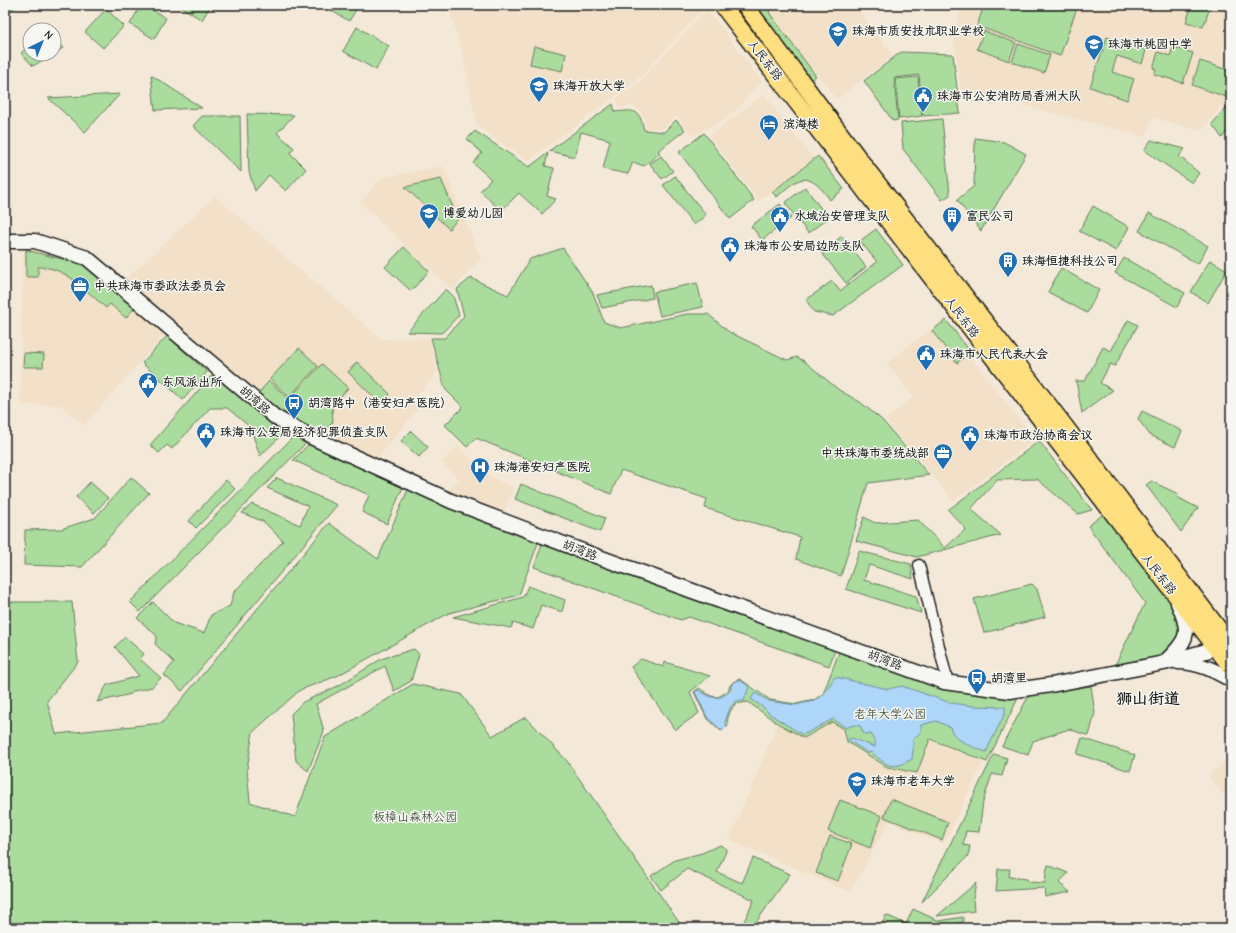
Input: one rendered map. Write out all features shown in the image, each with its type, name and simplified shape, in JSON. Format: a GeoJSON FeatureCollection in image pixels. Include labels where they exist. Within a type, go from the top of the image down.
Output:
{"type":"FeatureCollection","features":[{"type":"Feature","properties":{"kind":"main road","name":"人民东路"},"geometry":{"type":"LineString","coordinates":[[722,5],[1168,584],[1227,645]]}},
{"type":"Feature","properties":{"kind":"main road","name":"人民东路"},"geometry":{"type":"LineString","coordinates":[[748,8],[868,171],[1016,362],[1227,645],[1231,667]]}},
{"type":"Feature","properties":{"kind":"street","name":"胡湾路"},"geometry":{"type":"LineString","coordinates":[[5,241],[35,241],[87,258],[274,417],[311,437],[464,506],[590,554],[948,683],[1010,691],[1051,686],[1164,663],[1227,645]]}},
{"type":"Feature","properties":{"kind":"street"},"geometry":{"type":"LineString","coordinates":[[919,565],[948,683]]}},
{"type":"Feature","properties":{"kind":"street"},"geometry":{"type":"LineString","coordinates":[[1164,663],[1179,649],[1186,635],[1185,622],[1177,600],[1168,584]]}},
{"type":"Feature","properties":{"kind":"street"},"geometry":{"type":"LineString","coordinates":[[1164,663],[1195,663],[1211,669],[1231,680]]}},
{"type":"Feature","properties":{"kind":"shaded area","name":"珠海开放大学"},"geometry":{"type":"Polygon","coordinates":[[[448,5],[702,5],[705,7],[637,80],[528,161],[477,126],[462,52],[448,5]]]}},
{"type":"Feature","properties":{"kind":"shaded area","name":"珠海市质安技术职业学校"},"geometry":{"type":"Polygon","coordinates":[[[762,5],[855,5],[893,56],[836,99],[814,70],[796,57],[762,5]]]}},
{"type":"Feature","properties":{"kind":"shaded area","name":"珠海市桃园中学"},"geometry":{"type":"Polygon","coordinates":[[[963,5],[1231,5],[1231,96],[1201,131],[1152,117],[1146,137],[961,89],[953,33],[963,5]]]}},
{"type":"Feature","properties":{"kind":"shaded area"},"geometry":{"type":"Polygon","coordinates":[[[707,9],[762,82],[729,117],[693,136],[677,116],[663,129],[646,128],[645,120],[641,111],[634,106],[618,108],[617,98],[638,83],[707,9]]]}},
{"type":"Feature","properties":{"kind":"shaded area","name":"滨海楼"},"geometry":{"type":"Polygon","coordinates":[[[764,94],[813,158],[759,201],[709,136],[764,94]]]}},
{"type":"Feature","properties":{"kind":"shaded area","name":"博爱幼儿园"},"geometry":{"type":"Polygon","coordinates":[[[443,166],[481,258],[452,290],[360,202],[382,178],[443,166]]]}},
{"type":"Feature","properties":{"kind":"shaded area"},"geometry":{"type":"Polygon","coordinates":[[[215,196],[381,339],[429,338],[438,372],[418,394],[417,410],[374,463],[276,413],[123,282],[215,196]]]}},
{"type":"Feature","properties":{"kind":"shaded area"},"geometry":{"type":"Polygon","coordinates":[[[23,247],[33,247],[83,263],[167,332],[84,425],[60,405],[20,405],[23,247]]]}},
{"type":"Feature","properties":{"kind":"shaded area"},"geometry":{"type":"Polygon","coordinates":[[[942,320],[1035,440],[954,501],[885,420],[913,397],[887,363],[942,320]]]}},
{"type":"Feature","properties":{"kind":"shaded area","name":"珠海港安妇产医院"},"geometry":{"type":"Polygon","coordinates":[[[458,446],[498,481],[513,487],[503,516],[447,491],[459,479],[442,463],[458,446]]]}},
{"type":"Feature","properties":{"kind":"shaded area","name":"珠海市老年大学"},"geometry":{"type":"Polygon","coordinates":[[[833,722],[843,729],[846,743],[887,768],[917,773],[930,741],[984,761],[944,844],[889,822],[850,892],[729,840],[778,723],[804,738],[833,722]]]}},
{"type":"Feature","properties":{"kind":"shaded area"},"geometry":{"type":"Polygon","coordinates":[[[1231,756],[1231,803],[1208,776],[1231,756]]]}},
{"type":"Feature","properties":{"kind":"green space"},"geometry":{"type":"Polygon","coordinates":[[[5,5],[17,5],[5,16],[5,5]]]}},
{"type":"Feature","properties":{"kind":"green space"},"geometry":{"type":"Polygon","coordinates":[[[141,5],[144,5],[166,18],[154,39],[130,24],[141,5]]]}},
{"type":"Feature","properties":{"kind":"green space"},"geometry":{"type":"Polygon","coordinates":[[[178,5],[211,5],[202,20],[178,5]]]}},
{"type":"Feature","properties":{"kind":"green space"},"geometry":{"type":"Polygon","coordinates":[[[316,5],[359,5],[349,21],[327,8],[316,5]]]}},
{"type":"Feature","properties":{"kind":"green space"},"geometry":{"type":"Polygon","coordinates":[[[750,5],[768,5],[770,14],[816,76],[806,83],[750,5]]]}},
{"type":"Feature","properties":{"kind":"green space"},"geometry":{"type":"Polygon","coordinates":[[[984,5],[1078,5],[1060,56],[977,26],[984,5]]]}},
{"type":"Feature","properties":{"kind":"green space"},"geometry":{"type":"Polygon","coordinates":[[[1192,5],[1211,5],[1203,27],[1186,22],[1192,5]]]}},
{"type":"Feature","properties":{"kind":"green space"},"geometry":{"type":"Polygon","coordinates":[[[106,9],[124,26],[103,48],[85,32],[106,9]]]}},
{"type":"Feature","properties":{"kind":"green space"},"geometry":{"type":"Polygon","coordinates":[[[357,27],[389,46],[376,70],[343,51],[357,27]]]}},
{"type":"Feature","properties":{"kind":"green space"},"geometry":{"type":"Polygon","coordinates":[[[984,31],[1016,43],[1009,61],[977,49],[984,31]]]}},
{"type":"Feature","properties":{"kind":"green space"},"geometry":{"type":"Polygon","coordinates":[[[1107,37],[1146,50],[1142,64],[1117,56],[1112,72],[1134,79],[1127,100],[1090,87],[1107,37]]]}},
{"type":"Feature","properties":{"kind":"green space"},"geometry":{"type":"Polygon","coordinates":[[[1018,44],[1050,55],[1044,73],[1012,62],[1018,44]]]}},
{"type":"Feature","properties":{"kind":"green space"},"geometry":{"type":"Polygon","coordinates":[[[534,46],[566,54],[562,71],[530,64],[534,46]]]}},
{"type":"Feature","properties":{"kind":"green space"},"geometry":{"type":"Polygon","coordinates":[[[1173,47],[1193,53],[1183,83],[1154,74],[1156,69],[1153,68],[1158,52],[1170,56],[1173,47]]]}},
{"type":"Feature","properties":{"kind":"green space"},"geometry":{"type":"Polygon","coordinates":[[[901,52],[953,54],[960,113],[923,116],[919,75],[894,78],[898,120],[893,121],[864,81],[901,52]]]}},
{"type":"Feature","properties":{"kind":"green space"},"geometry":{"type":"Polygon","coordinates":[[[1200,61],[1231,71],[1231,91],[1226,97],[1192,85],[1200,61]]]}},
{"type":"Feature","properties":{"kind":"green space"},"geometry":{"type":"Polygon","coordinates":[[[29,62],[40,62],[33,66],[29,62]]]}},
{"type":"Feature","properties":{"kind":"green space"},"geometry":{"type":"Polygon","coordinates":[[[151,75],[202,108],[155,110],[151,75]]]}},
{"type":"Feature","properties":{"kind":"green space"},"geometry":{"type":"Polygon","coordinates":[[[918,77],[922,116],[899,119],[895,79],[918,77]]]}},
{"type":"Feature","properties":{"kind":"green space"},"geometry":{"type":"Polygon","coordinates":[[[120,94],[85,132],[48,98],[120,94]]]}},
{"type":"Feature","properties":{"kind":"green space"},"geometry":{"type":"Polygon","coordinates":[[[1231,102],[1231,126],[1222,138],[1212,124],[1231,102]]]}},
{"type":"Feature","properties":{"kind":"green space"},"geometry":{"type":"Polygon","coordinates":[[[613,104],[615,112],[632,111],[638,114],[644,130],[664,132],[676,120],[685,130],[658,151],[660,153],[644,166],[633,162],[628,174],[603,169],[610,140],[581,132],[575,157],[549,151],[613,104]]]}},
{"type":"Feature","properties":{"kind":"green space"},"geometry":{"type":"Polygon","coordinates":[[[247,114],[294,115],[277,133],[294,148],[290,153],[306,169],[286,191],[269,175],[255,191],[249,172],[247,114]]]}},
{"type":"Feature","properties":{"kind":"green space"},"geometry":{"type":"Polygon","coordinates":[[[202,116],[240,116],[241,172],[193,126],[202,116]]]}},
{"type":"Feature","properties":{"kind":"green space"},"geometry":{"type":"Polygon","coordinates":[[[942,119],[950,195],[942,200],[903,149],[901,123],[942,119]]]}},
{"type":"Feature","properties":{"kind":"green space"},"geometry":{"type":"Polygon","coordinates":[[[475,131],[529,167],[548,153],[545,166],[554,168],[547,196],[556,199],[542,214],[519,193],[501,211],[480,191],[491,179],[473,163],[482,153],[467,139],[475,131]]]}},
{"type":"Feature","properties":{"kind":"green space"},"geometry":{"type":"Polygon","coordinates":[[[704,133],[754,200],[730,219],[679,152],[704,133]]]}},
{"type":"Feature","properties":{"kind":"green space"},"geometry":{"type":"Polygon","coordinates":[[[975,138],[1004,142],[1026,154],[981,231],[957,200],[974,186],[975,138]]]}},
{"type":"Feature","properties":{"kind":"green space"},"geometry":{"type":"Polygon","coordinates":[[[1151,140],[1185,149],[1179,156],[1199,173],[1192,183],[1144,150],[1151,140]]]}},
{"type":"Feature","properties":{"kind":"green space"},"geometry":{"type":"Polygon","coordinates":[[[661,156],[673,171],[662,179],[650,164],[661,156]]]}},
{"type":"Feature","properties":{"kind":"green space"},"geometry":{"type":"Polygon","coordinates":[[[818,156],[844,189],[830,200],[812,181],[802,179],[794,183],[777,197],[772,192],[818,156]]]}},
{"type":"Feature","properties":{"kind":"green space"},"geometry":{"type":"Polygon","coordinates":[[[675,176],[706,215],[694,225],[663,185],[675,176]]]}},
{"type":"Feature","properties":{"kind":"green space"},"geometry":{"type":"Polygon","coordinates":[[[441,179],[458,219],[449,229],[405,187],[441,179]]]}},
{"type":"Feature","properties":{"kind":"green space"},"geometry":{"type":"Polygon","coordinates":[[[805,187],[828,218],[808,233],[785,203],[805,187]]]}},
{"type":"Feature","properties":{"kind":"green space"},"geometry":{"type":"Polygon","coordinates":[[[780,204],[791,218],[762,240],[751,226],[780,204]]]}},
{"type":"Feature","properties":{"kind":"green space"},"geometry":{"type":"Polygon","coordinates":[[[1093,206],[1129,227],[1116,251],[1079,231],[1093,206]]]}},
{"type":"Feature","properties":{"kind":"green space"},"geometry":{"type":"Polygon","coordinates":[[[1149,213],[1208,246],[1198,264],[1139,231],[1149,213]]]}},
{"type":"Feature","properties":{"kind":"green space"},"geometry":{"type":"Polygon","coordinates":[[[876,229],[903,265],[833,316],[814,312],[806,300],[832,281],[840,291],[877,262],[860,241],[876,229]]]}},
{"type":"Feature","properties":{"kind":"green space"},"geometry":{"type":"Polygon","coordinates":[[[842,236],[866,267],[846,283],[821,252],[842,236]]]}},
{"type":"Feature","properties":{"kind":"green space"},"geometry":{"type":"Polygon","coordinates":[[[404,247],[429,271],[411,291],[385,267],[404,247]]]}},
{"type":"Feature","properties":{"kind":"green space"},"geometry":{"type":"Polygon","coordinates":[[[563,248],[593,293],[604,322],[621,328],[687,314],[708,314],[729,332],[787,360],[797,357],[804,361],[839,390],[860,402],[882,420],[929,475],[868,483],[841,576],[796,559],[800,537],[705,508],[707,499],[621,470],[611,494],[476,438],[467,447],[445,425],[463,407],[445,389],[431,338],[445,338],[464,316],[457,289],[471,278],[508,295],[530,259],[563,248]]]}},
{"type":"Feature","properties":{"kind":"green space"},"geometry":{"type":"Polygon","coordinates":[[[26,250],[82,264],[134,308],[126,318],[110,304],[106,308],[83,287],[66,275],[48,268],[38,267],[38,277],[26,277],[26,250]]]}},
{"type":"Feature","properties":{"kind":"green space"},"geometry":{"type":"Polygon","coordinates":[[[1124,258],[1185,293],[1177,307],[1115,273],[1124,258]]]}},
{"type":"Feature","properties":{"kind":"green space"},"geometry":{"type":"Polygon","coordinates":[[[1210,260],[1227,270],[1208,303],[1191,292],[1210,260]]]}},
{"type":"Feature","properties":{"kind":"green space"},"geometry":{"type":"Polygon","coordinates":[[[1061,268],[1099,290],[1087,313],[1048,292],[1061,268]]]}},
{"type":"Feature","properties":{"kind":"green space"},"geometry":{"type":"Polygon","coordinates":[[[697,283],[703,307],[660,316],[654,292],[697,283]]]}},
{"type":"Feature","properties":{"kind":"green space"},"geometry":{"type":"Polygon","coordinates":[[[651,285],[653,298],[602,308],[597,295],[651,285]]]}},
{"type":"Feature","properties":{"kind":"green space"},"geometry":{"type":"Polygon","coordinates":[[[446,289],[453,296],[459,315],[442,333],[407,332],[446,289]]]}},
{"type":"Feature","properties":{"kind":"green space"},"geometry":{"type":"Polygon","coordinates":[[[946,320],[971,352],[957,363],[932,331],[946,320]]]}},
{"type":"Feature","properties":{"kind":"green space"},"geometry":{"type":"Polygon","coordinates":[[[1128,320],[1138,325],[1115,366],[1110,364],[1100,383],[1113,390],[1082,413],[1076,381],[1085,381],[1103,347],[1111,351],[1128,320]]]}},
{"type":"Feature","properties":{"kind":"green space"},"geometry":{"type":"Polygon","coordinates":[[[167,336],[207,372],[183,400],[142,363],[167,336]]]}},
{"type":"Feature","properties":{"kind":"green space"},"geometry":{"type":"Polygon","coordinates":[[[299,348],[318,366],[289,397],[270,379],[299,348]]]}},
{"type":"Feature","properties":{"kind":"green space"},"geometry":{"type":"Polygon","coordinates":[[[24,353],[44,354],[43,367],[23,367],[24,353]]]}},
{"type":"Feature","properties":{"kind":"green space"},"geometry":{"type":"Polygon","coordinates":[[[357,362],[390,394],[381,404],[348,372],[357,362]]]}},
{"type":"Feature","properties":{"kind":"green space"},"geometry":{"type":"Polygon","coordinates":[[[322,364],[348,388],[332,406],[333,422],[317,438],[255,397],[269,381],[289,399],[322,364]]]}},
{"type":"Feature","properties":{"kind":"green space"},"geometry":{"type":"Polygon","coordinates":[[[213,374],[272,423],[286,431],[260,456],[250,427],[227,408],[210,408],[172,449],[167,445],[159,453],[150,445],[213,374]]]}},
{"type":"Feature","properties":{"kind":"green space"},"geometry":{"type":"Polygon","coordinates":[[[1142,411],[1182,431],[1175,447],[1150,435],[1138,419],[1142,411]]]}},
{"type":"Feature","properties":{"kind":"green space"},"geometry":{"type":"Polygon","coordinates":[[[411,431],[428,447],[419,457],[401,441],[411,431]]]}},
{"type":"Feature","properties":{"kind":"green space"},"geometry":{"type":"Polygon","coordinates":[[[297,433],[310,439],[140,612],[130,602],[297,433]]]}},
{"type":"Feature","properties":{"kind":"green space"},"geometry":{"type":"Polygon","coordinates":[[[1039,441],[1092,510],[1078,514],[1037,479],[997,480],[971,509],[1001,535],[917,557],[856,541],[864,517],[875,523],[918,520],[945,548],[966,529],[948,510],[1039,441]]]}},
{"type":"Feature","properties":{"kind":"green space"},"geometry":{"type":"Polygon","coordinates":[[[310,443],[403,487],[387,524],[362,512],[369,495],[293,460],[310,443]]]}},
{"type":"Feature","properties":{"kind":"green space"},"geometry":{"type":"Polygon","coordinates":[[[131,477],[149,493],[82,567],[24,565],[25,530],[61,529],[95,518],[131,477]]]}},
{"type":"Feature","properties":{"kind":"green space"},"geometry":{"type":"Polygon","coordinates":[[[277,478],[337,505],[182,691],[164,675],[174,662],[155,644],[157,636],[137,618],[153,602],[174,623],[204,633],[211,615],[230,606],[234,592],[283,541],[264,522],[242,513],[252,504],[300,525],[308,506],[267,488],[277,478]]]}},
{"type":"Feature","properties":{"kind":"green space"},"geometry":{"type":"Polygon","coordinates":[[[226,480],[235,489],[196,528],[189,521],[226,480]]]}},
{"type":"Feature","properties":{"kind":"green space"},"geometry":{"type":"Polygon","coordinates":[[[1151,481],[1178,494],[1177,497],[1198,508],[1181,532],[1146,485],[1151,481]]]}},
{"type":"Feature","properties":{"kind":"green space"},"geometry":{"type":"Polygon","coordinates":[[[90,482],[108,498],[94,513],[76,497],[90,482]]]}},
{"type":"Feature","properties":{"kind":"green space"},"geometry":{"type":"Polygon","coordinates":[[[521,484],[605,518],[600,532],[515,499],[521,484]]]}},
{"type":"Feature","properties":{"kind":"green space","name":"板樟山森林公园"},"geometry":{"type":"Polygon","coordinates":[[[409,487],[539,540],[519,595],[449,613],[337,676],[300,690],[253,732],[247,769],[250,802],[295,817],[325,737],[413,684],[461,694],[492,736],[526,717],[567,761],[683,928],[5,928],[5,602],[72,602],[78,662],[47,701],[56,734],[162,723],[329,523],[378,559],[409,487]]]}},
{"type":"Feature","properties":{"kind":"green space"},"geometry":{"type":"Polygon","coordinates":[[[1106,512],[1164,586],[1181,623],[1176,646],[1161,658],[1114,667],[1145,603],[1088,526],[1106,512]]]}},
{"type":"Feature","properties":{"kind":"green space"},"geometry":{"type":"Polygon","coordinates":[[[542,544],[836,648],[829,666],[689,617],[681,620],[534,567],[542,544]]]}},
{"type":"Feature","properties":{"kind":"green space"},"geometry":{"type":"Polygon","coordinates":[[[859,551],[911,564],[913,579],[869,565],[864,580],[916,596],[921,613],[846,589],[859,551]]]}},
{"type":"Feature","properties":{"kind":"green space"},"geometry":{"type":"Polygon","coordinates":[[[1032,584],[1037,589],[1045,617],[984,633],[974,599],[1032,584]]]}},
{"type":"Feature","properties":{"kind":"green space"},"geometry":{"type":"Polygon","coordinates":[[[528,586],[565,600],[562,612],[541,605],[533,629],[513,623],[511,628],[453,617],[523,597],[528,586]]]}},
{"type":"Feature","properties":{"kind":"green space"},"geometry":{"type":"Polygon","coordinates":[[[125,637],[144,654],[140,659],[161,678],[152,687],[134,691],[131,694],[97,702],[107,685],[139,676],[115,647],[125,637]]]}},
{"type":"Feature","properties":{"kind":"green space","name":"老年大学公园"},"geometry":{"type":"Polygon","coordinates":[[[841,647],[944,683],[1022,690],[987,762],[930,739],[917,773],[887,767],[847,742],[844,729],[832,722],[804,738],[777,723],[748,702],[735,704],[728,717],[728,725],[721,731],[706,717],[694,692],[699,688],[711,696],[718,697],[728,691],[732,683],[740,679],[770,700],[796,704],[814,700],[823,694],[841,647]]]}},
{"type":"Feature","properties":{"kind":"green space"},"geometry":{"type":"Polygon","coordinates":[[[414,649],[419,654],[411,681],[394,691],[385,666],[316,704],[324,731],[308,771],[296,761],[291,714],[303,702],[340,685],[381,659],[414,649]]]}},
{"type":"Feature","properties":{"kind":"green space"},"geometry":{"type":"Polygon","coordinates":[[[641,659],[664,667],[665,662],[710,676],[690,692],[699,713],[675,730],[631,667],[641,659]]]}},
{"type":"Feature","properties":{"kind":"green space"},"geometry":{"type":"Polygon","coordinates":[[[1091,686],[1095,713],[1089,736],[1069,729],[1033,741],[1028,755],[1002,746],[1029,695],[1091,686]]]}},
{"type":"Feature","properties":{"kind":"green space"},"geometry":{"type":"Polygon","coordinates":[[[1082,738],[1135,755],[1130,771],[1077,754],[1082,738]]]}},
{"type":"Feature","properties":{"kind":"green space"},"geometry":{"type":"Polygon","coordinates":[[[994,754],[1007,758],[1002,776],[992,774],[983,802],[979,832],[966,831],[963,845],[970,846],[968,856],[922,902],[994,754]]]}},
{"type":"Feature","properties":{"kind":"green space"},"geometry":{"type":"Polygon","coordinates":[[[891,799],[948,822],[942,840],[884,817],[891,799]]]}},
{"type":"Feature","properties":{"kind":"green space"},"geometry":{"type":"Polygon","coordinates":[[[840,800],[882,816],[870,848],[828,831],[840,800]]]}},
{"type":"Feature","properties":{"kind":"green space"},"geometry":{"type":"Polygon","coordinates":[[[830,836],[852,844],[838,881],[816,873],[830,836]]]}},
{"type":"Feature","properties":{"kind":"green space"},"geometry":{"type":"Polygon","coordinates":[[[720,845],[727,849],[717,872],[742,883],[753,858],[790,874],[752,928],[741,928],[754,900],[687,869],[661,890],[651,876],[675,860],[702,853],[720,845]]]}},
{"type":"Feature","properties":{"kind":"green space"},"geometry":{"type":"Polygon","coordinates":[[[1048,865],[1068,873],[1059,883],[1070,892],[1045,897],[1044,888],[996,891],[998,869],[1010,869],[1009,877],[1027,879],[1029,882],[1045,883],[1048,865]]]}},
{"type":"Feature","properties":{"kind":"green space"},"geometry":{"type":"Polygon","coordinates":[[[976,883],[973,900],[974,911],[937,916],[976,883]]]}},
{"type":"Feature","properties":{"kind":"green space"},"geometry":{"type":"Polygon","coordinates":[[[913,909],[939,921],[963,917],[963,922],[933,928],[881,928],[886,915],[906,924],[913,909]]]}},
{"type":"Feature","properties":{"kind":"water"},"geometry":{"type":"Polygon","coordinates":[[[835,677],[888,689],[902,686],[951,703],[973,706],[1005,707],[1005,713],[986,752],[960,740],[955,736],[950,727],[936,721],[921,725],[921,731],[913,740],[912,759],[894,766],[886,764],[871,752],[868,753],[848,740],[851,738],[875,747],[875,740],[871,734],[864,734],[860,726],[853,725],[846,728],[833,719],[803,735],[771,715],[751,699],[755,693],[769,701],[795,705],[814,701],[823,695],[835,677]]]}},
{"type":"Feature","properties":{"kind":"water"},"geometry":{"type":"Polygon","coordinates":[[[740,680],[749,687],[744,701],[736,701],[730,708],[725,722],[727,726],[722,731],[707,717],[695,692],[698,690],[711,697],[719,697],[731,690],[731,686],[735,681],[740,680]]]}},
{"type":"Feature","properties":{"kind":"place","name":"珠海市质安技术职业学校"},"geometry":{"type":"Point","coordinates":[838,48]}},
{"type":"Feature","properties":{"kind":"place","name":"珠海市桃园中学"},"geometry":{"type":"Point","coordinates":[1094,61]}},
{"type":"Feature","properties":{"kind":"place","name":"珠海开放大学"},"geometry":{"type":"Point","coordinates":[539,103]}},
{"type":"Feature","properties":{"kind":"place","name":"珠海市公安消防局香洲大队"},"geometry":{"type":"Point","coordinates":[923,113]}},
{"type":"Feature","properties":{"kind":"place","name":"滨海楼"},"geometry":{"type":"Point","coordinates":[769,141]}},
{"type":"Feature","properties":{"kind":"place","name":"博爱幼儿园"},"geometry":{"type":"Point","coordinates":[429,230]}},
{"type":"Feature","properties":{"kind":"place","name":"水域治安管理支队"},"geometry":{"type":"Point","coordinates":[780,233]}},
{"type":"Feature","properties":{"kind":"place","name":"富民公司"},"geometry":{"type":"Point","coordinates":[952,233]}},
{"type":"Feature","properties":{"kind":"place","name":"珠海市公安局边防支队"},"geometry":{"type":"Point","coordinates":[730,263]}},
{"type":"Feature","properties":{"kind":"place","name":"珠海恒捷科技公司"},"geometry":{"type":"Point","coordinates":[1008,278]}},
{"type":"Feature","properties":{"kind":"place","name":"中共珠海市委政法委员会"},"geometry":{"type":"Point","coordinates":[80,303]}},
{"type":"Feature","properties":{"kind":"place","name":"珠海市人民代表大会"},"geometry":{"type":"Point","coordinates":[926,371]}},
{"type":"Feature","properties":{"kind":"place","name":"东风派出所"},"geometry":{"type":"Point","coordinates":[148,399]}},
{"type":"Feature","properties":{"kind":"place","name":"胡湾路中（港安妇产医院）"},"geometry":{"type":"Point","coordinates":[294,420]}},
{"type":"Feature","properties":{"kind":"place","name":"珠海市公安局经济犯罪侦查支队"},"geometry":{"type":"Point","coordinates":[206,449]}},
{"type":"Feature","properties":{"kind":"place","name":"珠海市政治协商会议"},"geometry":{"type":"Point","coordinates":[970,452]}},
{"type":"Feature","properties":{"kind":"place","name":"中共珠海市委统战部"},"geometry":{"type":"Point","coordinates":[943,470]}},
{"type":"Feature","properties":{"kind":"place","name":"珠海港安妇产医院"},"geometry":{"type":"Point","coordinates":[480,484]}},
{"type":"Feature","properties":{"kind":"place","name":"胡湾里"},"geometry":{"type":"Point","coordinates":[977,695]}},
{"type":"Feature","properties":{"kind":"place","name":"珠海市老年大学"},"geometry":{"type":"Point","coordinates":[857,798]}},
{"type":"Feature","properties":{"kind":"district","name":"狮山街道"},"geometry":{"type":"Point","coordinates":[1148,698]}}]}
